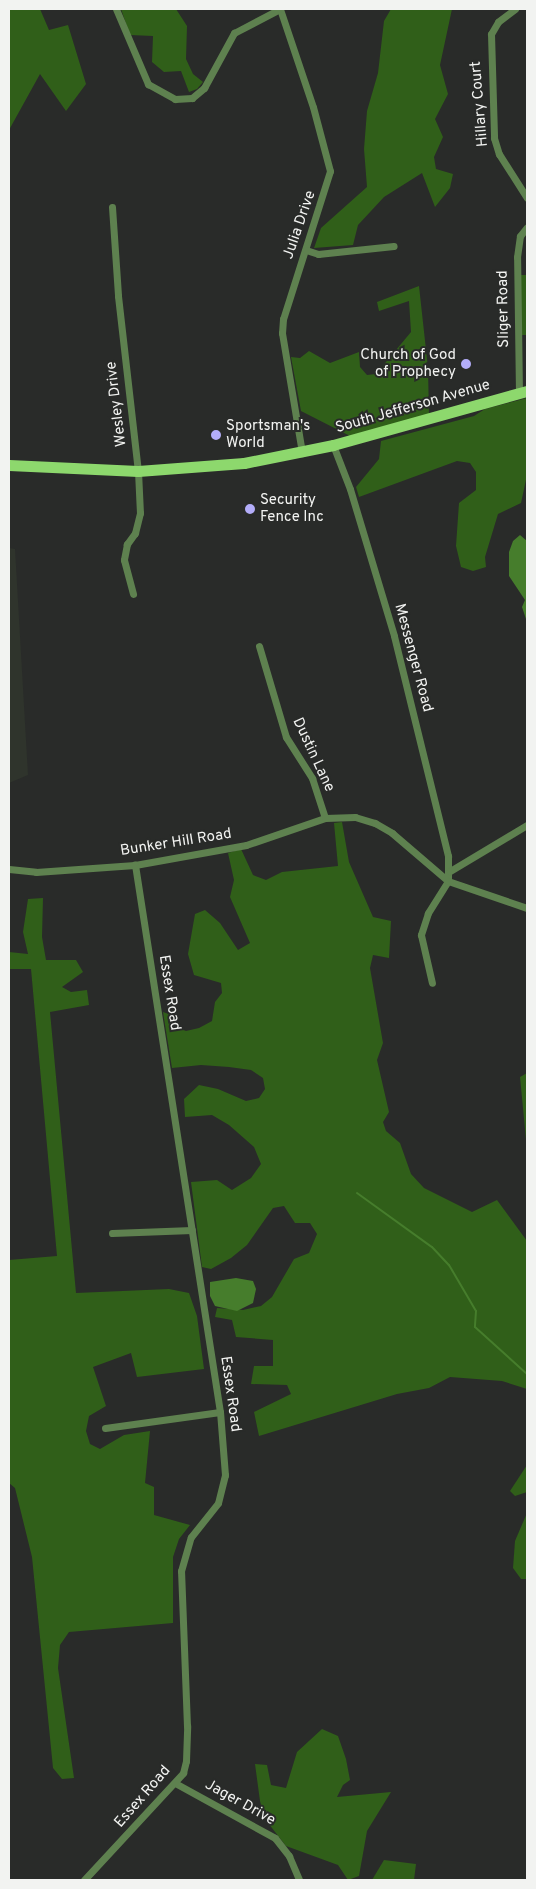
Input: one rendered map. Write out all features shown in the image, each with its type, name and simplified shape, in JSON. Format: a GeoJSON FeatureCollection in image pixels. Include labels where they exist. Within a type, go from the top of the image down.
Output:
{"type":"FeatureCollection","features":[{"type":"Feature","properties":{"kind":"main road","name":"South Jefferson Avenue"},"geometry":{"type":"LineString","coordinates":[[9,465],[138,471],[244,463],[333,446],[523,392]]}},
{"type":"Feature","properties":{"kind":"street","name":"Julia Drive"},"geometry":{"type":"LineString","coordinates":[[116,9],[148,84],[175,99],[192,98],[204,88],[234,33],[280,9],[313,106],[330,171],[283,319],[282,333],[302,453]]}},
{"type":"Feature","properties":{"kind":"street","name":"Hillary Court"},"geometry":{"type":"LineString","coordinates":[[515,9],[498,22],[491,34],[494,138],[499,154],[527,198]]}},
{"type":"Feature","properties":{"kind":"street","name":"Wesley Drive"},"geometry":{"type":"LineString","coordinates":[[112,207],[118,296],[138,471],[140,512],[135,533],[127,544],[124,560],[132,594]]}},
{"type":"Feature","properties":{"kind":"street","name":"Sliger Road"},"geometry":{"type":"LineString","coordinates":[[523,392],[517,257],[520,236],[527,227]]}},
{"type":"Feature","properties":{"kind":"street"},"geometry":{"type":"LineString","coordinates":[[306,250],[318,254],[394,246]]}},
{"type":"Feature","properties":{"kind":"street","name":"Messenger Road"},"geometry":{"type":"LineString","coordinates":[[333,446],[350,489],[394,636],[432,780],[450,871],[448,881]]}},
{"type":"Feature","properties":{"kind":"street","name":"Dustin Lane"},"geometry":{"type":"LineString","coordinates":[[259,646],[286,736],[312,778],[325,818]]}},
{"type":"Feature","properties":{"kind":"street","name":"Bunker Hill Road"},"geometry":{"type":"LineString","coordinates":[[9,869],[36,872],[136,866],[246,845],[325,818],[355,817],[375,823],[392,833],[448,881],[527,908]]}},
{"type":"Feature","properties":{"kind":"street"},"geometry":{"type":"LineString","coordinates":[[450,871],[527,825]]}},
{"type":"Feature","properties":{"kind":"street","name":"Essex Road"},"geometry":{"type":"LineString","coordinates":[[84,1880],[176,1783],[186,1762],[181,1571],[191,1537],[211,1515],[223,1489],[225,1475],[220,1412],[136,866]]}},
{"type":"Feature","properties":{"kind":"street"},"geometry":{"type":"LineString","coordinates":[[432,983],[422,930],[428,913],[448,881]]}},
{"type":"Feature","properties":{"kind":"street"},"geometry":{"type":"LineString","coordinates":[[112,1233],[192,1230]]}},
{"type":"Feature","properties":{"kind":"street"},"geometry":{"type":"LineString","coordinates":[[105,1428],[220,1412]]}},
{"type":"Feature","properties":{"kind":"street","name":"Jager Drive"},"geometry":{"type":"LineString","coordinates":[[176,1783],[275,1838],[289,1856],[299,1880]]}},
{"type":"Feature","properties":{"kind":"shaded area"},"geometry":{"type":"Polygon","coordinates":[[[9,9],[40,9],[49,30],[68,25],[86,84],[66,111],[40,74],[9,130],[9,9]]]}},
{"type":"Feature","properties":{"kind":"shaded area"},"geometry":{"type":"Polygon","coordinates":[[[121,9],[176,9],[187,26],[186,59],[193,74],[203,82],[197,89],[189,92],[181,71],[164,72],[152,62],[153,36],[130,35],[121,9]]]}},
{"type":"Feature","properties":{"kind":"shaded area"},"geometry":{"type":"Polygon","coordinates":[[[391,9],[452,9],[440,65],[448,94],[435,119],[443,137],[434,157],[436,169],[453,174],[450,188],[435,207],[422,173],[384,197],[358,225],[353,245],[314,248],[321,228],[367,187],[364,149],[367,111],[378,73],[384,21],[391,9]]]}},
{"type":"Feature","properties":{"kind":"shaded area"},"geometry":{"type":"Polygon","coordinates":[[[520,275],[527,275],[527,335],[520,335],[520,275]]]}},
{"type":"Feature","properties":{"kind":"shaded area"},"geometry":{"type":"Polygon","coordinates":[[[419,286],[428,368],[429,415],[350,436],[301,411],[291,357],[300,358],[309,351],[330,363],[359,352],[360,367],[367,375],[376,374],[411,332],[409,301],[379,311],[377,302],[419,286]]]}},
{"type":"Feature","properties":{"kind":"shaded area"},"geometry":{"type":"Polygon","coordinates":[[[527,398],[527,475],[521,503],[498,514],[485,557],[486,567],[473,571],[461,567],[456,546],[459,503],[476,490],[476,472],[470,463],[457,461],[359,497],[356,487],[379,459],[381,441],[474,416],[485,409],[527,398]]]}},
{"type":"Feature","properties":{"kind":"shaded area"},"geometry":{"type":"Polygon","coordinates":[[[520,535],[527,541],[526,619],[522,607],[525,600],[509,576],[509,552],[513,541],[520,535]]]}},
{"type":"Feature","properties":{"kind":"shaded area"},"geometry":{"type":"Polygon","coordinates":[[[9,548],[15,549],[28,775],[9,783],[9,548]]]}},
{"type":"Feature","properties":{"kind":"shaded area"},"geometry":{"type":"Polygon","coordinates":[[[342,822],[349,862],[373,917],[391,921],[389,958],[373,955],[370,968],[383,1043],[377,1060],[389,1112],[383,1122],[386,1131],[400,1143],[411,1174],[424,1188],[472,1212],[497,1200],[527,1241],[527,1389],[502,1381],[450,1377],[429,1388],[397,1394],[259,1436],[254,1412],[291,1394],[287,1385],[251,1384],[254,1366],[273,1366],[273,1340],[236,1337],[232,1320],[215,1317],[217,1308],[243,1310],[261,1306],[272,1297],[294,1259],[309,1253],[317,1234],[310,1223],[295,1223],[284,1206],[273,1208],[247,1245],[231,1258],[211,1269],[202,1267],[191,1182],[217,1180],[232,1190],[251,1178],[261,1164],[254,1147],[229,1125],[212,1115],[185,1117],[184,1099],[199,1085],[218,1089],[246,1101],[259,1098],[265,1089],[263,1078],[251,1070],[201,1065],[172,1068],[163,1012],[174,1016],[178,1028],[186,1031],[199,1028],[212,1021],[215,1002],[222,993],[221,983],[194,975],[188,954],[195,914],[205,910],[220,923],[238,950],[250,943],[230,897],[234,880],[228,853],[241,849],[253,875],[266,880],[282,872],[338,866],[334,823],[342,822]]]}},
{"type":"Feature","properties":{"kind":"shaded area"},"geometry":{"type":"Polygon","coordinates":[[[43,898],[42,937],[46,960],[76,960],[83,972],[62,987],[71,992],[87,990],[89,1005],[50,1012],[76,1293],[169,1289],[189,1293],[197,1316],[204,1369],[137,1377],[131,1353],[93,1367],[106,1406],[89,1416],[86,1431],[90,1444],[100,1449],[124,1435],[150,1431],[145,1483],[154,1487],[154,1515],[190,1525],[179,1539],[173,1557],[173,1623],[69,1632],[60,1645],[58,1668],[74,1778],[62,1779],[53,1768],[32,1557],[15,1488],[9,1483],[9,1260],[57,1256],[31,969],[9,969],[9,952],[28,954],[23,932],[28,899],[43,898]]]}},
{"type":"Feature","properties":{"kind":"shaded area"},"geometry":{"type":"Polygon","coordinates":[[[527,1073],[527,1150],[520,1077],[527,1073]]]}},
{"type":"Feature","properties":{"kind":"shaded area"},"geometry":{"type":"Polygon","coordinates":[[[236,1278],[253,1281],[256,1289],[253,1303],[237,1311],[215,1306],[210,1296],[210,1282],[236,1278]]]}},
{"type":"Feature","properties":{"kind":"shaded area"},"geometry":{"type":"Polygon","coordinates":[[[527,1465],[527,1492],[515,1496],[510,1491],[527,1465]]]}},
{"type":"Feature","properties":{"kind":"shaded area"},"geometry":{"type":"Polygon","coordinates":[[[527,1513],[527,1579],[521,1579],[513,1568],[515,1541],[527,1513]]]}},
{"type":"Feature","properties":{"kind":"shaded area"},"geometry":{"type":"Polygon","coordinates":[[[322,1729],[338,1736],[346,1759],[350,1780],[343,1785],[337,1797],[391,1792],[367,1831],[359,1876],[348,1880],[338,1865],[286,1846],[265,1819],[260,1801],[255,1764],[267,1765],[271,1785],[286,1788],[297,1752],[322,1729]]]}},
{"type":"Feature","properties":{"kind":"shaded area"},"geometry":{"type":"Polygon","coordinates":[[[384,1860],[416,1864],[414,1880],[372,1880],[384,1860]]]}},
{"type":"Feature","properties":{"kind":"waterway"},"geometry":{"type":"LineString","coordinates":[[357,1193],[432,1247],[449,1265],[476,1311],[475,1327],[527,1374]]}},
{"type":"Feature","properties":{"kind":"place","name":"Church of God of Prophecy"},"geometry":{"type":"Point","coordinates":[466,364]}},
{"type":"Feature","properties":{"kind":"place","name":"Sportsman's World"},"geometry":{"type":"Point","coordinates":[216,435]}},
{"type":"Feature","properties":{"kind":"place","name":"Security Fence Inc"},"geometry":{"type":"Point","coordinates":[250,509]}}]}
